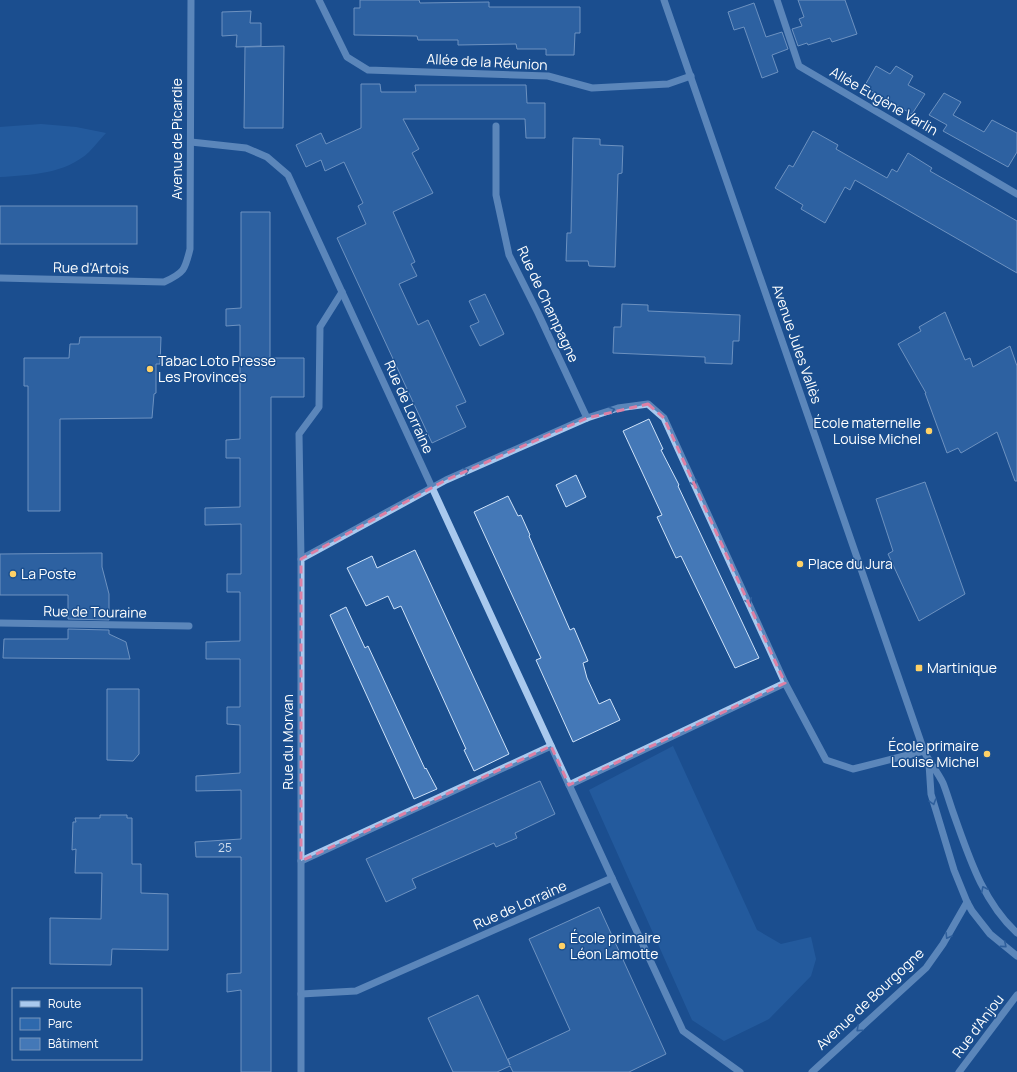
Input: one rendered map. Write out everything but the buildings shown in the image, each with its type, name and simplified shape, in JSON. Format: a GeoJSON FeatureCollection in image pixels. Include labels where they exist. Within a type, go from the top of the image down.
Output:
{"type":"FeatureCollection","features":[{"type":"Feature","properties":{"kind":"street","name":"Avenue de Picardie"},"geometry":{"type":"LineString","coordinates":[[180,275],[186,264],[190,248],[191,0]]}},
{"type":"Feature","properties":{"kind":"street","name":"Allée de la Réunion"},"geometry":{"type":"LineString","coordinates":[[319,0],[347,57],[368,70],[548,76],[592,88],[668,84],[691,76]]}},
{"type":"Feature","properties":{"kind":"street","name":"Avenue Jules Vallès"},"geometry":{"type":"LineString","coordinates":[[664,0],[924,751],[929,764],[942,782],[981,883],[991,903],[1004,921],[1017,933]]}},
{"type":"Feature","properties":{"kind":"street","name":"Allée Eugène Varlin"},"geometry":{"type":"LineString","coordinates":[[777,0],[798,66],[1017,194]]}},
{"type":"Feature","properties":{"kind":"street","name":"Rue de Champagne"},"geometry":{"type":"LineString","coordinates":[[496,126],[496,195],[509,255],[587,418]]}},
{"type":"Feature","properties":{"kind":"street","name":"Rue de Lorraine"},"geometry":{"type":"LineString","coordinates":[[191,142],[246,148],[267,157],[288,175],[612,878],[356,991],[301,994]]}},
{"type":"Feature","properties":{"kind":"street","name":"Rue d'Artois"},"geometry":{"type":"LineString","coordinates":[[0,278],[164,282],[180,275]]}},
{"type":"Feature","properties":{"kind":"street","name":"Rue du Morvan"},"geometry":{"type":"LineString","coordinates":[[301,1072],[302,559],[299,434],[319,407],[320,326],[342,292]]}},
{"type":"Feature","properties":{"kind":"street"},"geometry":{"type":"LineString","coordinates":[[302,559],[446,480],[587,418],[618,408],[648,404],[664,418],[785,683],[826,760],[853,769],[924,751]]}},
{"type":"Feature","properties":{"kind":"street","name":"Rue de Touraine"},"geometry":{"type":"LineString","coordinates":[[0,623],[189,626]]}},
{"type":"Feature","properties":{"kind":"street"},"geometry":{"type":"LineString","coordinates":[[569,785],[785,683]]}},
{"type":"Feature","properties":{"kind":"street"},"geometry":{"type":"LineString","coordinates":[[301,861],[551,746]]}},
{"type":"Feature","properties":{"kind":"street","name":"Avenue Jules Vallès"},"geometry":{"type":"LineString","coordinates":[[929,764],[931,794],[954,870],[972,911],[990,934],[1017,956]]}},
{"type":"Feature","properties":{"kind":"street"},"geometry":{"type":"LineString","coordinates":[[612,878],[683,1031],[740,1072]]}},
{"type":"Feature","properties":{"kind":"street","name":"Avenue de Bourgogne"},"geometry":{"type":"LineString","coordinates":[[812,1072],[926,968],[943,944],[968,902]]}},
{"type":"Feature","properties":{"kind":"street","name":"Rue d'Anjou"},"geometry":{"type":"LineString","coordinates":[[960,1072],[1017,995]]}},
{"type":"Feature","properties":{"kind":"highlighted area"},"geometry":{"type":"Polygon","coordinates":[[[648,404],[664,418],[785,683],[569,785],[551,746],[301,861],[301,559],[446,480],[587,418],[648,404]]]}},
{"type":"Feature","properties":{"kind":"green space"},"geometry":{"type":"Polygon","coordinates":[[[41,124],[76,127],[106,133],[89,152],[69,165],[47,172],[0,177],[0,127],[41,124]]]}},
{"type":"Feature","properties":{"kind":"green space"},"geometry":{"type":"Polygon","coordinates":[[[673,746],[757,930],[781,944],[811,937],[816,959],[811,976],[769,1019],[724,1041],[692,1020],[589,790],[673,746]]]}},
{"type":"Feature","properties":{"kind":"place","name":"Tabac Loto Presse Les Provinces"},"geometry":{"type":"Point","coordinates":[150,369]}},
{"type":"Feature","properties":{"kind":"place","name":"École maternelle Louise Michel"},"geometry":{"type":"Point","coordinates":[929,431]}},
{"type":"Feature","properties":{"kind":"place","name":"Place du Jura"},"geometry":{"type":"Point","coordinates":[800,564]}},
{"type":"Feature","properties":{"kind":"place","name":"La Poste"},"geometry":{"type":"Point","coordinates":[13,574]}},
{"type":"Feature","properties":{"kind":"place","name":"Martinique"},"geometry":{"type":"Point","coordinates":[919,668]}},
{"type":"Feature","properties":{"kind":"place","name":"École primaire Louise Michel"},"geometry":{"type":"Point","coordinates":[987,754]}},
{"type":"Feature","properties":{"kind":"place","name":"École primaire Léon Lamotte"},"geometry":{"type":"Point","coordinates":[562,946]}}]}
